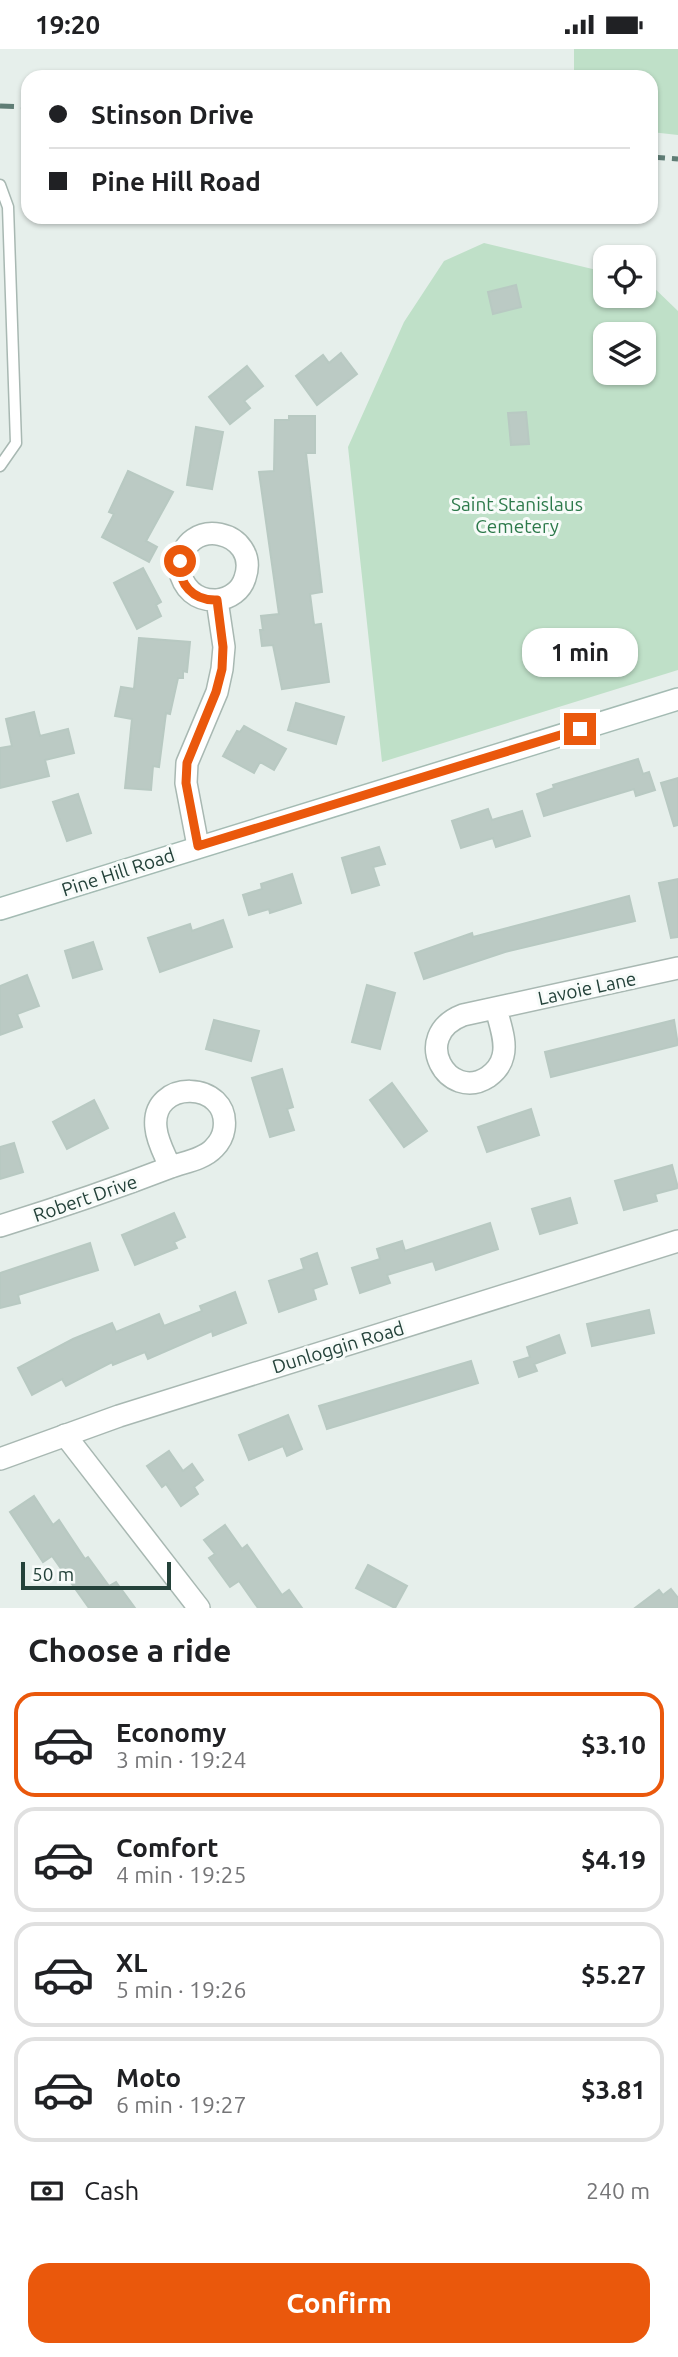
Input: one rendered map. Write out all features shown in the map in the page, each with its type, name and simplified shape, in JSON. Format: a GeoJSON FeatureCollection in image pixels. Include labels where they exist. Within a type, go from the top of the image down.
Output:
{"type":"FeatureCollection","features":[{"type":"Feature","properties":{"kind":"street"},"geometry":{"type":"LineString","coordinates":[[198,846],[186,783],[187,763],[216,692],[222,669],[223,647],[217,600]]}},
{"type":"Feature","properties":{"kind":"street","name":"Pine Hill Road"},"geometry":{"type":"LineString","coordinates":[[0,909],[678,699]]}},
{"type":"Feature","properties":{"kind":"street","name":"Lavoie Lane"},"geometry":{"type":"LineString","coordinates":[[496,1008],[678,968]]}},
{"type":"Feature","properties":{"kind":"street","name":"Robert Drive"},"geometry":{"type":"LineString","coordinates":[[0,1226],[97,1196],[170,1167]]}},
{"type":"Feature","properties":{"kind":"street","name":"Dunloggin Road"},"geometry":{"type":"LineString","coordinates":[[0,1459],[678,1241]]}},
{"type":"Feature","properties":{"kind":"street"},"geometry":{"type":"LineString","coordinates":[[65,1436],[199,1608]]}},
{"type":"Feature","properties":{"kind":"lane"},"geometry":{"type":"LineString","coordinates":[[0,184],[8,207],[16,443],[0,467]]}},
{"type":"Feature","properties":{"kind":"green space"},"geometry":{"type":"Polygon","coordinates":[[[574,49],[678,49],[678,135],[658,133],[658,70],[574,70],[574,49]]]}},
{"type":"Feature","properties":{"kind":"green space","name":"Saint Stanislaus Cemetery"},"geometry":{"type":"Polygon","coordinates":[[[484,243],[593,269],[593,308],[656,308],[656,290],[678,311],[678,670],[382,762],[348,447],[404,322],[444,261],[484,243]]]}},
{"type":"Feature","properties":{"kind":"building"},"geometry":{"type":"Polygon","coordinates":[[[516,285],[521,307],[493,314],[488,292],[516,285]]]}},
{"type":"Feature","properties":{"kind":"building"},"geometry":{"type":"Polygon","coordinates":[[[341,353],[357,374],[317,405],[296,376],[323,355],[329,363],[341,353]]]}},
{"type":"Feature","properties":{"kind":"building"},"geometry":{"type":"Polygon","coordinates":[[[247,366],[263,386],[244,401],[250,408],[230,424],[209,397],[247,366]]]}},
{"type":"Feature","properties":{"kind":"building"},"geometry":{"type":"Polygon","coordinates":[[[526,412],[529,444],[511,445],[508,413],[526,412]]]}},
{"type":"Feature","properties":{"kind":"building"},"geometry":{"type":"Polygon","coordinates":[[[289,416],[315,416],[315,453],[306,453],[322,592],[310,594],[314,625],[321,624],[329,682],[282,689],[273,645],[262,646],[260,630],[263,630],[261,616],[279,614],[259,472],[274,471],[275,420],[289,420],[289,416]]]}},
{"type":"Feature","properties":{"kind":"building"},"geometry":{"type":"Polygon","coordinates":[[[196,427],[223,432],[212,489],[187,485],[196,427]]]}},
{"type":"Feature","properties":{"kind":"building"},"geometry":{"type":"Polygon","coordinates":[[[128,471],[173,492],[146,541],[157,547],[149,562],[102,537],[114,514],[109,512],[128,471]]]}},
{"type":"Feature","properties":{"kind":"building"},"geometry":{"type":"Polygon","coordinates":[[[143,568],[161,602],[156,605],[161,616],[137,629],[114,583],[143,568]]]}},
{"type":"Feature","properties":{"kind":"building"},"geometry":{"type":"Polygon","coordinates":[[[139,638],[190,642],[187,672],[183,671],[183,678],[178,678],[170,714],[166,713],[159,767],[153,766],[151,790],[125,788],[132,719],[115,716],[121,687],[134,689],[139,638]]]}},
{"type":"Feature","properties":{"kind":"building"},"geometry":{"type":"Polygon","coordinates":[[[296,703],[344,717],[336,744],[288,730],[296,703]]]}},
{"type":"Feature","properties":{"kind":"building"},"geometry":{"type":"Polygon","coordinates":[[[34,712],[40,736],[68,729],[74,753],[45,760],[49,776],[0,788],[0,748],[12,746],[6,719],[34,712]]]}},
{"type":"Feature","properties":{"kind":"building"},"geometry":{"type":"Polygon","coordinates":[[[244,726],[286,749],[274,770],[260,762],[254,773],[223,756],[237,731],[240,732],[244,726]]]}},
{"type":"Feature","properties":{"kind":"building"},"geometry":{"type":"Polygon","coordinates":[[[638,759],[643,774],[649,772],[655,790],[636,796],[634,789],[544,816],[537,794],[554,788],[553,785],[638,759]]]}},
{"type":"Feature","properties":{"kind":"building"},"geometry":{"type":"Polygon","coordinates":[[[678,778],[678,825],[674,826],[661,783],[678,778]]]}},
{"type":"Feature","properties":{"kind":"building"},"geometry":{"type":"Polygon","coordinates":[[[78,794],[91,833],[67,841],[53,802],[78,794]]]}},
{"type":"Feature","properties":{"kind":"building"},"geometry":{"type":"Polygon","coordinates":[[[488,809],[492,820],[522,811],[530,836],[496,847],[493,838],[461,848],[452,821],[488,809]]]}},
{"type":"Feature","properties":{"kind":"building"},"geometry":{"type":"Polygon","coordinates":[[[379,847],[385,864],[373,867],[379,885],[352,893],[342,858],[379,847]]]}},
{"type":"Feature","properties":{"kind":"building"},"geometry":{"type":"Polygon","coordinates":[[[292,874],[301,903],[270,913],[269,909],[249,915],[243,895],[262,889],[261,884],[292,874]]]}},
{"type":"Feature","properties":{"kind":"building"},"geometry":{"type":"Polygon","coordinates":[[[678,879],[678,937],[671,938],[659,883],[678,879]]]}},
{"type":"Feature","properties":{"kind":"building"},"geometry":{"type":"Polygon","coordinates":[[[629,896],[635,921],[505,952],[424,979],[415,953],[472,933],[473,937],[629,896]]]}},
{"type":"Feature","properties":{"kind":"building"},"geometry":{"type":"Polygon","coordinates":[[[223,920],[232,947],[160,972],[148,938],[190,924],[192,931],[223,920]]]}},
{"type":"Feature","properties":{"kind":"building"},"geometry":{"type":"Polygon","coordinates":[[[93,942],[102,969],[73,978],[65,951],[93,942]]]}},
{"type":"Feature","properties":{"kind":"building"},"geometry":{"type":"Polygon","coordinates":[[[27,975],[39,1006],[17,1014],[22,1027],[0,1035],[0,986],[27,975]]]}},
{"type":"Feature","properties":{"kind":"building"},"geometry":{"type":"Polygon","coordinates":[[[367,985],[395,993],[380,1049],[352,1042],[367,985]]]}},
{"type":"Feature","properties":{"kind":"building"},"geometry":{"type":"Polygon","coordinates":[[[214,1020],[259,1031],[251,1061],[206,1049],[214,1020]]]}},
{"type":"Feature","properties":{"kind":"building"},"geometry":{"type":"Polygon","coordinates":[[[674,1020],[678,1045],[551,1077],[545,1052],[674,1020]]]}},
{"type":"Feature","properties":{"kind":"building"},"geometry":{"type":"Polygon","coordinates":[[[282,1069],[293,1107],[287,1109],[294,1130],[270,1137],[252,1078],[282,1069]]]}},
{"type":"Feature","properties":{"kind":"building"},"geometry":{"type":"Polygon","coordinates":[[[392,1083],[427,1131],[404,1147],[370,1100],[392,1083]]]}},
{"type":"Feature","properties":{"kind":"building"},"geometry":{"type":"Polygon","coordinates":[[[94,1100],[108,1128],[67,1149],[53,1122],[94,1100]]]}},
{"type":"Feature","properties":{"kind":"building"},"geometry":{"type":"Polygon","coordinates":[[[531,1109],[539,1135],[487,1152],[478,1127],[531,1109]]]}},
{"type":"Feature","properties":{"kind":"building"},"geometry":{"type":"Polygon","coordinates":[[[14,1143],[23,1172],[0,1179],[0,1147],[14,1143]]]}},
{"type":"Feature","properties":{"kind":"building"},"geometry":{"type":"Polygon","coordinates":[[[672,1165],[678,1188],[655,1194],[657,1201],[624,1210],[615,1181],[672,1165]]]}},
{"type":"Feature","properties":{"kind":"building"},"geometry":{"type":"Polygon","coordinates":[[[570,1198],[577,1223],[540,1234],[532,1209],[570,1198]]]}},
{"type":"Feature","properties":{"kind":"building"},"geometry":{"type":"Polygon","coordinates":[[[174,1213],[185,1237],[174,1242],[177,1248],[135,1265],[122,1235],[174,1213]]]}},
{"type":"Feature","properties":{"kind":"building"},"geometry":{"type":"Polygon","coordinates":[[[490,1223],[498,1249],[436,1270],[433,1261],[387,1275],[390,1283],[360,1293],[352,1268],[380,1259],[377,1249],[402,1241],[405,1251],[490,1223]]]}},
{"type":"Feature","properties":{"kind":"building"},"geometry":{"type":"Polygon","coordinates":[[[90,1243],[98,1270],[18,1295],[20,1303],[0,1308],[0,1273],[90,1243]]]}},
{"type":"Feature","properties":{"kind":"building"},"geometry":{"type":"Polygon","coordinates":[[[317,1253],[327,1284],[313,1289],[316,1299],[279,1312],[269,1281],[304,1269],[301,1259],[317,1253]]]}},
{"type":"Feature","properties":{"kind":"building"},"geometry":{"type":"Polygon","coordinates":[[[235,1292],[246,1323],[213,1336],[212,1331],[148,1359],[145,1352],[113,1365],[112,1362],[66,1386],[62,1379],[32,1395],[18,1368],[73,1339],[112,1323],[116,1332],[159,1314],[164,1326],[202,1311],[200,1306],[235,1292]]]}},
{"type":"Feature","properties":{"kind":"building"},"geometry":{"type":"Polygon","coordinates":[[[649,1310],[654,1333],[592,1346],[587,1324],[649,1310]]]}},
{"type":"Feature","properties":{"kind":"building"},"geometry":{"type":"Polygon","coordinates":[[[559,1335],[565,1353],[534,1364],[537,1371],[519,1377],[514,1362],[530,1357],[527,1347],[559,1335]]]}},
{"type":"Feature","properties":{"kind":"building"},"geometry":{"type":"Polygon","coordinates":[[[471,1361],[478,1383],[327,1429],[319,1406],[471,1361]]]}},
{"type":"Feature","properties":{"kind":"building"},"geometry":{"type":"Polygon","coordinates":[[[288,1415],[302,1449],[287,1456],[283,1446],[249,1460],[239,1435],[288,1415]]]}},
{"type":"Feature","properties":{"kind":"building"},"geometry":{"type":"Polygon","coordinates":[[[169,1451],[183,1471],[192,1464],[203,1480],[194,1487],[198,1494],[181,1506],[166,1484],[162,1487],[147,1466],[169,1451]]]}},
{"type":"Feature","properties":{"kind":"building"},"geometry":{"type":"Polygon","coordinates":[[[34,1496],[53,1525],[59,1520],[85,1559],[88,1557],[109,1586],[116,1582],[135,1608],[89,1608],[52,1556],[43,1562],[10,1512],[34,1496]]]}},
{"type":"Feature","properties":{"kind":"building"},"geometry":{"type":"Polygon","coordinates":[[[225,1525],[242,1549],[247,1545],[282,1595],[289,1590],[302,1608],[258,1608],[239,1581],[230,1587],[209,1558],[215,1554],[204,1540],[225,1525]]]}},
{"type":"Feature","properties":{"kind":"building"},"geometry":{"type":"Polygon","coordinates":[[[368,1565],[407,1586],[395,1608],[356,1588],[368,1565]]]}},
{"type":"Feature","properties":{"kind":"building"},"geometry":{"type":"Polygon","coordinates":[[[671,1589],[678,1598],[678,1608],[635,1608],[659,1590],[663,1595],[671,1589]]]}},
{"type":"Feature","properties":{"kind":"railway"},"geometry":{"type":"LineString","coordinates":[[0,106],[21,107]]}},
{"type":"Feature","properties":{"kind":"railway"},"geometry":{"type":"LineString","coordinates":[[658,158],[678,159]]}},
{"type":"Feature","properties":{"kind":"route"},"geometry":{"type":"LineString","coordinates":[[180,561],[180,576],[188,590],[201,599],[217,600],[223,647],[222,669],[216,692],[187,763],[187,802],[198,846],[580,729]]}}]}
